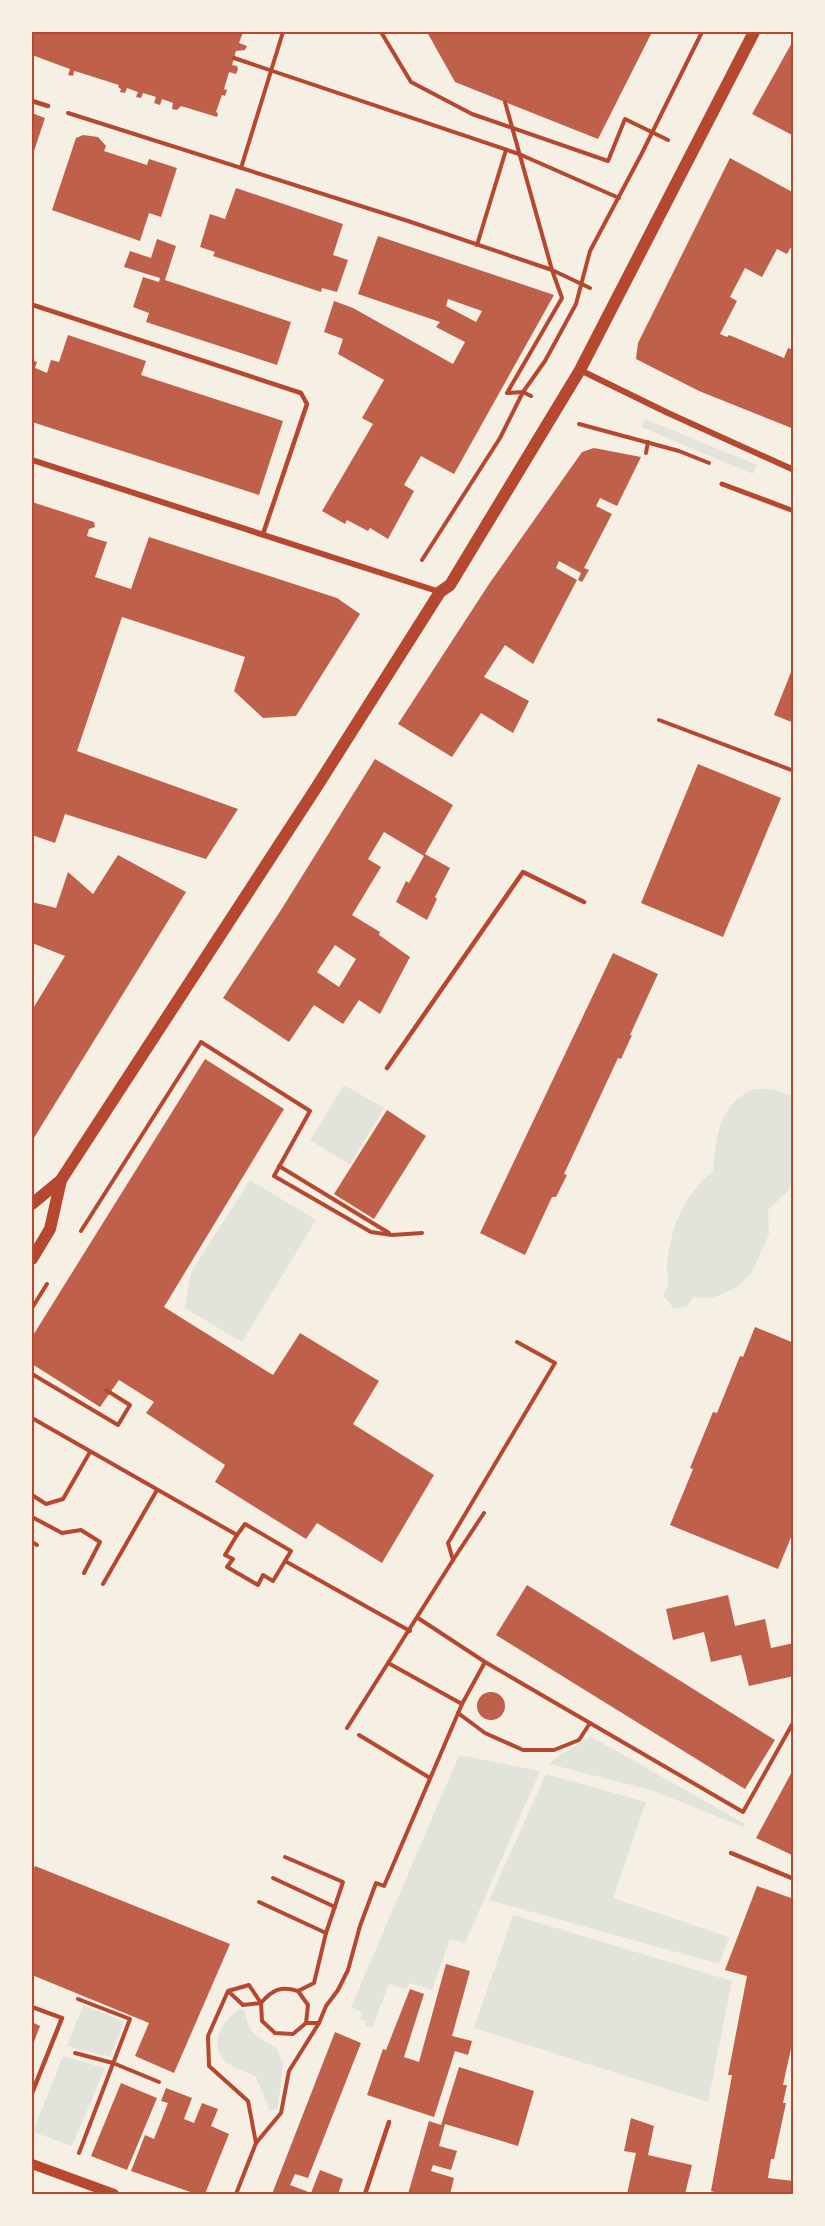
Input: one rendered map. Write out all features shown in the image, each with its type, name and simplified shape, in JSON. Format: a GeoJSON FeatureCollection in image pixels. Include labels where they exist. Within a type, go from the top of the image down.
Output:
{"type":"FeatureCollection","features":[{"type":"Feature","properties":{"kind":"main road"},"geometry":{"type":"LineString","coordinates":[[32,1204],[61,1180],[323,778],[440,592],[450,585],[580,370],[753,32]]}},
{"type":"Feature","properties":{"kind":"main road"},"geometry":{"type":"LineString","coordinates":[[32,1259],[50,1228],[61,1180]]}},
{"type":"Feature","properties":{"kind":"street"},"geometry":{"type":"LineString","coordinates":[[580,370],[668,414],[794,470]]}},
{"type":"Feature","properties":{"kind":"street"},"geometry":{"type":"LineString","coordinates":[[32,460],[440,592]]}},
{"type":"Feature","properties":{"kind":"street"},"geometry":{"type":"LineString","coordinates":[[722,484],[794,511]]}},
{"type":"Feature","properties":{"kind":"street"},"geometry":{"type":"LineString","coordinates":[[32,2164],[114,2194]]}},
{"type":"Feature","properties":{"kind":"lane"},"geometry":{"type":"LineString","coordinates":[[32,101],[48,106]]}},
{"type":"Feature","properties":{"kind":"lane"},"geometry":{"type":"LineString","coordinates":[[33,304],[301,393],[307,404],[263,534]]}},
{"type":"Feature","properties":{"kind":"lane"},"geometry":{"type":"LineString","coordinates":[[387,1068],[523,872],[584,902]]}},
{"type":"Feature","properties":{"kind":"lane"},"geometry":{"type":"LineString","coordinates":[[731,1853],[794,1879]]}},
{"type":"Feature","properties":{"kind":"lane"},"geometry":{"type":"LineString","coordinates":[[32,2007],[62,2018],[32,2093]]}},
{"type":"Feature","properties":{"kind":"lane"},"geometry":{"type":"LineString","coordinates":[[364,2194],[389,2122]]}},
{"type":"Feature","properties":{"kind":"path"},"geometry":{"type":"LineString","coordinates":[[242,168],[283,32]]}},
{"type":"Feature","properties":{"kind":"path"},"geometry":{"type":"LineString","coordinates":[[381,32],[411,82],[472,114],[608,161],[625,119],[693,151]]}},
{"type":"Feature","properties":{"kind":"path"},"geometry":{"type":"LineString","coordinates":[[412,560],[421,561],[427,554],[500,438],[523,392],[545,361],[576,304],[590,251],[653,132],[702,32]]}},
{"type":"Feature","properties":{"kind":"path"},"geometry":{"type":"LineString","coordinates":[[234,58],[519,154],[619,198]]}},
{"type":"Feature","properties":{"kind":"path"},"geometry":{"type":"LineString","coordinates":[[505,102],[562,298],[507,393],[523,392],[574,423],[596,427],[679,451],[712,465]]}},
{"type":"Feature","properties":{"kind":"path"},"geometry":{"type":"LineString","coordinates":[[48,106],[408,221],[552,270],[616,301]]}},
{"type":"Feature","properties":{"kind":"path"},"geometry":{"type":"LineString","coordinates":[[477,245],[506,150]]}},
{"type":"Feature","properties":{"kind":"path"},"geometry":{"type":"LineString","coordinates":[[645,453],[648,442]]}},
{"type":"Feature","properties":{"kind":"path"},"geometry":{"type":"LineString","coordinates":[[658,720],[794,771]]}},
{"type":"Feature","properties":{"kind":"path"},"geometry":{"type":"LineString","coordinates":[[75,1240],[201,1042],[310,1111],[274,1176],[371,1232],[422,1233]]}},
{"type":"Feature","properties":{"kind":"path"},"geometry":{"type":"LineString","coordinates":[[279,1166],[393,1234]]}},
{"type":"Feature","properties":{"kind":"path"},"geometry":{"type":"LineString","coordinates":[[453,1560],[448,1543],[555,1363],[517,1342]]}},
{"type":"Feature","properties":{"kind":"path"},"geometry":{"type":"LineString","coordinates":[[32,1374],[117,1425],[129,1405],[106,1390]]}},
{"type":"Feature","properties":{"kind":"path"},"geometry":{"type":"LineString","coordinates":[[32,1418],[237,1535]]}},
{"type":"Feature","properties":{"kind":"path"},"geometry":{"type":"LineString","coordinates":[[32,1495],[46,1504],[63,1499],[90,1452]]}},
{"type":"Feature","properties":{"kind":"path"},"geometry":{"type":"LineString","coordinates":[[103,1584],[157,1490]]}},
{"type":"Feature","properties":{"kind":"path"},"geometry":{"type":"LineString","coordinates":[[347,1728],[484,1512]]}},
{"type":"Feature","properties":{"kind":"path"},"geometry":{"type":"LineString","coordinates":[[32,1517],[62,1533],[81,1530],[100,1542],[84,1573]]}},
{"type":"Feature","properties":{"kind":"path"},"geometry":{"type":"LineString","coordinates":[[245,1524],[291,1551],[285,1561],[273,1581],[263,1575],[258,1585],[227,1567],[233,1559],[225,1555],[245,1524]]}},
{"type":"Feature","properties":{"kind":"path"},"geometry":{"type":"LineString","coordinates":[[32,1542],[37,1545]]}},
{"type":"Feature","properties":{"kind":"path"},"geometry":{"type":"LineString","coordinates":[[285,1561],[410,1631]]}},
{"type":"Feature","properties":{"kind":"path"},"geometry":{"type":"LineString","coordinates":[[418,1618],[485,1662],[743,1812],[794,1721]]}},
{"type":"Feature","properties":{"kind":"path"},"geometry":{"type":"LineString","coordinates":[[236,2194],[256,2143],[281,2114],[290,2071],[348,1970],[360,1926],[376,1884],[384,1886],[462,1704],[485,1662]]}},
{"type":"Feature","properties":{"kind":"path"},"geometry":{"type":"LineString","coordinates":[[389,1664],[462,1704]]}},
{"type":"Feature","properties":{"kind":"path"},"geometry":{"type":"LineString","coordinates":[[458,1713],[485,1733],[523,1750],[554,1750],[579,1740],[590,1723]]}},
{"type":"Feature","properties":{"kind":"path"},"geometry":{"type":"LineString","coordinates":[[359,1735],[431,1778]]}},
{"type":"Feature","properties":{"kind":"path"},"geometry":{"type":"LineString","coordinates":[[228,1991],[243,2005],[261,2003],[270,1992],[284,1986],[298,1990],[314,1983],[326,1933],[343,1882],[285,1857]]}},
{"type":"Feature","properties":{"kind":"path"},"geometry":{"type":"LineString","coordinates":[[273,1878],[335,1906]]}},
{"type":"Feature","properties":{"kind":"path"},"geometry":{"type":"LineString","coordinates":[[260,1902],[326,1933]]}},
{"type":"Feature","properties":{"kind":"path"},"geometry":{"type":"LineString","coordinates":[[228,1991],[249,1985],[261,2003],[262,2021],[274,2034],[293,2034],[306,2023],[319,2023]]}},
{"type":"Feature","properties":{"kind":"path"},"geometry":{"type":"LineString","coordinates":[[298,1990],[308,2006],[306,2023]]}},
{"type":"Feature","properties":{"kind":"path"},"geometry":{"type":"LineString","coordinates":[[228,1991],[208,2036],[209,2066],[248,2102],[256,2143]]}},
{"type":"Feature","properties":{"kind":"path"},"geometry":{"type":"LineString","coordinates":[[69,2179],[130,2019],[84,2001]]}},
{"type":"Feature","properties":{"kind":"path"},"geometry":{"type":"LineString","coordinates":[[51,2046],[113,2063],[159,2082]]}},
{"type":"Feature","properties":{"kind":"shaded area"},"geometry":{"type":"Polygon","coordinates":[[[645,419],[757,465],[753,474],[641,427],[645,419]]]}},
{"type":"Feature","properties":{"kind":"shaded area"},"geometry":{"type":"Polygon","coordinates":[[[344,1085],[384,1108],[350,1165],[310,1140],[344,1085]]]}},
{"type":"Feature","properties":{"kind":"shaded area"},"geometry":{"type":"Polygon","coordinates":[[[755,1089],[772,1089],[793,1096],[793,1181],[786,1193],[768,1210],[769,1234],[752,1272],[737,1287],[713,1298],[693,1297],[687,1306],[674,1309],[663,1295],[668,1285],[667,1264],[672,1236],[680,1213],[693,1191],[713,1171],[718,1134],[727,1112],[743,1095],[755,1089]]]}},
{"type":"Feature","properties":{"kind":"shaded area"},"geometry":{"type":"Polygon","coordinates":[[[250,1180],[316,1220],[242,1342],[185,1308],[191,1272],[250,1180]]]}},
{"type":"Feature","properties":{"kind":"shaded area"},"geometry":{"type":"Polygon","coordinates":[[[590,1736],[745,1824],[743,1827],[654,1791],[549,1764],[590,1736]]]}},
{"type":"Feature","properties":{"kind":"shaded area"},"geometry":{"type":"Polygon","coordinates":[[[459,1755],[540,1771],[465,1943],[450,1939],[432,1990],[409,1983],[406,1989],[389,1984],[372,2028],[366,2026],[366,2021],[360,2019],[362,2012],[351,2007],[459,1755]]]}},
{"type":"Feature","properties":{"kind":"shaded area"},"geometry":{"type":"Polygon","coordinates":[[[546,1774],[646,1802],[613,1898],[729,1937],[719,1964],[489,1900],[546,1774]]]}},
{"type":"Feature","properties":{"kind":"shaded area"},"geometry":{"type":"Polygon","coordinates":[[[513,1915],[732,1981],[708,2102],[474,2028],[513,1915]]]}},
{"type":"Feature","properties":{"kind":"shaded area"},"geometry":{"type":"Polygon","coordinates":[[[83,2005],[124,2022],[110,2057],[67,2046],[83,2005]]]}},
{"type":"Feature","properties":{"kind":"shaded area"},"geometry":{"type":"Polygon","coordinates":[[[240,2009],[244,2010],[248,2024],[254,2033],[276,2047],[283,2064],[278,2108],[270,2111],[256,2077],[225,2061],[217,2046],[221,2030],[232,2015],[240,2009]]]}},
{"type":"Feature","properties":{"kind":"shaded area"},"geometry":{"type":"Polygon","coordinates":[[[63,2056],[105,2068],[72,2146],[33,2132],[63,2056]]]}},
{"type":"Feature","properties":{"kind":"building"},"geometry":{"type":"Polygon","coordinates":[[[32,32],[243,32],[239,43],[247,46],[245,50],[236,51],[232,65],[237,66],[238,69],[236,74],[229,72],[224,89],[227,90],[225,96],[222,95],[216,112],[217,117],[181,106],[177,110],[172,109],[173,103],[162,99],[160,105],[154,103],[156,97],[143,93],[141,98],[136,97],[138,92],[127,88],[125,93],[120,92],[119,85],[78,72],[74,71],[73,76],[68,75],[70,69],[32,55],[32,32]]]}},
{"type":"Feature","properties":{"kind":"building"},"geometry":{"type":"Polygon","coordinates":[[[427,32],[652,32],[598,139],[455,82],[427,32]]]}},
{"type":"Feature","properties":{"kind":"building"},"geometry":{"type":"Polygon","coordinates":[[[794,39],[794,136],[752,114],[794,39]]]}},
{"type":"Feature","properties":{"kind":"building"},"geometry":{"type":"Polygon","coordinates":[[[32,113],[45,118],[34,151],[32,151],[32,113]]]}},
{"type":"Feature","properties":{"kind":"building"},"geometry":{"type":"Polygon","coordinates":[[[83,135],[98,137],[106,146],[104,151],[147,165],[149,159],[177,168],[161,217],[149,213],[140,241],[52,210],[76,138],[83,135]]]}},
{"type":"Feature","properties":{"kind":"building"},"geometry":{"type":"Polygon","coordinates":[[[730,158],[794,193],[794,242],[787,254],[777,249],[762,277],[745,268],[730,297],[737,301],[720,334],[727,337],[729,335],[784,358],[788,348],[794,350],[794,429],[699,391],[636,359],[638,343],[730,158]]]}},
{"type":"Feature","properties":{"kind":"building"},"geometry":{"type":"Polygon","coordinates":[[[236,188],[343,224],[333,255],[348,260],[337,292],[322,288],[321,292],[213,256],[215,252],[200,247],[210,214],[225,219],[236,188]]]}},
{"type":"Feature","properties":{"kind":"building"},"geometry":{"type":"Polygon","coordinates":[[[378,236],[554,295],[454,474],[421,456],[404,485],[414,491],[388,539],[370,528],[368,531],[347,520],[345,524],[322,511],[373,424],[362,418],[384,380],[338,354],[343,339],[324,332],[334,301],[353,308],[453,364],[465,342],[436,327],[440,322],[358,294],[378,236]],[[448,299],[446,306],[476,322],[482,311],[448,299]]]}},
{"type":"Feature","properties":{"kind":"building"},"geometry":{"type":"Polygon","coordinates":[[[157,239],[176,246],[165,280],[291,322],[277,365],[146,322],[149,313],[133,307],[143,277],[159,282],[160,278],[124,267],[130,251],[151,258],[157,239]]]}},
{"type":"Feature","properties":{"kind":"building"},"geometry":{"type":"Polygon","coordinates":[[[68,335],[146,361],[141,375],[283,421],[259,495],[32,422],[32,360],[37,362],[35,368],[47,373],[51,360],[59,362],[68,335]]]}},
{"type":"Feature","properties":{"kind":"building"},"geometry":{"type":"Polygon","coordinates":[[[594,448],[641,457],[617,506],[600,498],[596,506],[612,514],[584,568],[589,570],[582,582],[578,580],[581,573],[559,561],[556,568],[577,580],[533,664],[505,645],[484,677],[529,701],[513,733],[481,713],[452,757],[398,724],[489,584],[582,452],[594,448]]]}},
{"type":"Feature","properties":{"kind":"building"},"geometry":{"type":"Polygon","coordinates":[[[32,502],[94,522],[95,527],[89,529],[87,536],[107,542],[95,577],[131,589],[149,537],[337,598],[360,614],[296,716],[263,718],[234,691],[245,657],[122,617],[77,751],[238,809],[206,859],[65,814],[55,843],[32,835],[32,502]]]}},
{"type":"Feature","properties":{"kind":"building"},"geometry":{"type":"Polygon","coordinates":[[[794,667],[794,723],[774,715],[794,667]]]}},
{"type":"Feature","properties":{"kind":"building"},"geometry":{"type":"Polygon","coordinates":[[[375,759],[453,805],[425,854],[450,868],[435,897],[437,899],[427,920],[396,902],[406,881],[409,883],[424,856],[384,832],[368,859],[381,867],[352,915],[380,932],[379,935],[410,957],[380,1014],[359,1000],[343,1024],[314,1005],[289,1042],[223,998],[375,759]],[[335,945],[317,972],[339,987],[356,959],[335,945]]]}},
{"type":"Feature","properties":{"kind":"building"},"geometry":{"type":"Polygon","coordinates":[[[698,764],[781,798],[723,937],[641,903],[698,764]]]}},
{"type":"Feature","properties":{"kind":"building"},"geometry":{"type":"Polygon","coordinates":[[[118,855],[186,892],[32,1141],[32,1010],[65,956],[32,943],[32,902],[56,908],[68,872],[93,894],[118,855]]]}},
{"type":"Feature","properties":{"kind":"building"},"geometry":{"type":"Polygon","coordinates":[[[613,953],[658,974],[621,1059],[618,1058],[564,1174],[567,1175],[556,1197],[552,1197],[525,1255],[480,1233],[613,953]]]}},
{"type":"Feature","properties":{"kind":"building"},"geometry":{"type":"Polygon","coordinates":[[[205,1059],[284,1109],[164,1307],[273,1375],[300,1333],[379,1381],[353,1424],[434,1475],[382,1563],[317,1523],[306,1539],[215,1482],[225,1465],[146,1413],[154,1402],[119,1380],[100,1407],[32,1364],[32,1337],[205,1059]]]}},
{"type":"Feature","properties":{"kind":"building"},"geometry":{"type":"Polygon","coordinates":[[[387,1110],[426,1136],[374,1219],[334,1194],[387,1110]]]}},
{"type":"Feature","properties":{"kind":"building"},"geometry":{"type":"Polygon","coordinates":[[[755,1327],[794,1343],[794,1530],[778,1569],[670,1525],[713,1412],[717,1413],[740,1356],[743,1357],[755,1327]]]}},
{"type":"Feature","properties":{"kind":"building"},"geometry":{"type":"Polygon","coordinates":[[[527,1585],[775,1740],[745,1789],[496,1635],[527,1585]]]}},
{"type":"Feature","properties":{"kind":"building"},"geometry":{"type":"Polygon","coordinates":[[[728,1595],[735,1626],[765,1619],[771,1648],[794,1643],[794,1676],[749,1686],[741,1655],[711,1662],[704,1632],[673,1640],[666,1609],[728,1595]]]}},
{"type":"Feature","properties":{"kind":"building"},"geometry":{"type":"Polygon","coordinates":[[[491,1692],[501,1696],[505,1706],[501,1716],[491,1720],[481,1716],[477,1706],[481,1696],[491,1692]]]}},
{"type":"Feature","properties":{"kind":"building"},"geometry":{"type":"Polygon","coordinates":[[[794,1768],[794,1856],[756,1838],[794,1768]]]}},
{"type":"Feature","properties":{"kind":"building"},"geometry":{"type":"Polygon","coordinates":[[[35,1866],[230,1944],[174,2073],[135,2056],[149,2023],[32,1975],[32,1873],[35,1866]]]}},
{"type":"Feature","properties":{"kind":"building"},"geometry":{"type":"Polygon","coordinates":[[[757,1886],[794,1899],[794,2035],[783,2085],[787,2085],[783,2103],[786,2103],[768,2178],[794,2181],[794,2194],[721,2194],[711,2191],[732,2075],[728,2075],[747,1976],[725,1970],[757,1886]]]}},
{"type":"Feature","properties":{"kind":"building"},"geometry":{"type":"Polygon","coordinates":[[[446,1964],[470,1971],[452,2036],[472,2041],[468,2055],[455,2051],[434,2117],[367,2095],[383,2049],[386,2050],[410,1989],[424,1994],[404,2057],[419,2062],[446,1964]]]}},
{"type":"Feature","properties":{"kind":"building"},"geometry":{"type":"Polygon","coordinates":[[[32,2022],[40,2026],[32,2047],[32,2022]]]}},
{"type":"Feature","properties":{"kind":"building"},"geometry":{"type":"Polygon","coordinates":[[[335,2032],[361,2043],[308,2178],[295,2174],[290,2185],[311,2193],[320,2170],[343,2179],[338,2194],[272,2194],[335,2032]]]}},
{"type":"Feature","properties":{"kind":"building"},"geometry":{"type":"Polygon","coordinates":[[[459,2067],[534,2091],[518,2146],[445,2124],[439,2146],[457,2151],[451,2170],[433,2165],[431,2171],[454,2178],[450,2194],[408,2194],[429,2121],[441,2125],[459,2067]]]}},
{"type":"Feature","properties":{"kind":"building"},"geometry":{"type":"Polygon","coordinates":[[[121,2083],[157,2098],[127,2170],[91,2156],[121,2083]]]}},
{"type":"Feature","properties":{"kind":"building"},"geometry":{"type":"Polygon","coordinates":[[[166,2088],[192,2098],[184,2119],[194,2123],[202,2103],[218,2109],[211,2126],[229,2134],[205,2194],[196,2194],[131,2171],[145,2135],[154,2139],[168,2103],[161,2101],[166,2088]]]}},
{"type":"Feature","properties":{"kind":"building"},"geometry":{"type":"Polygon","coordinates":[[[631,2118],[654,2126],[648,2155],[692,2165],[685,2194],[627,2194],[636,2153],[624,2151],[631,2118]]]}}]}
